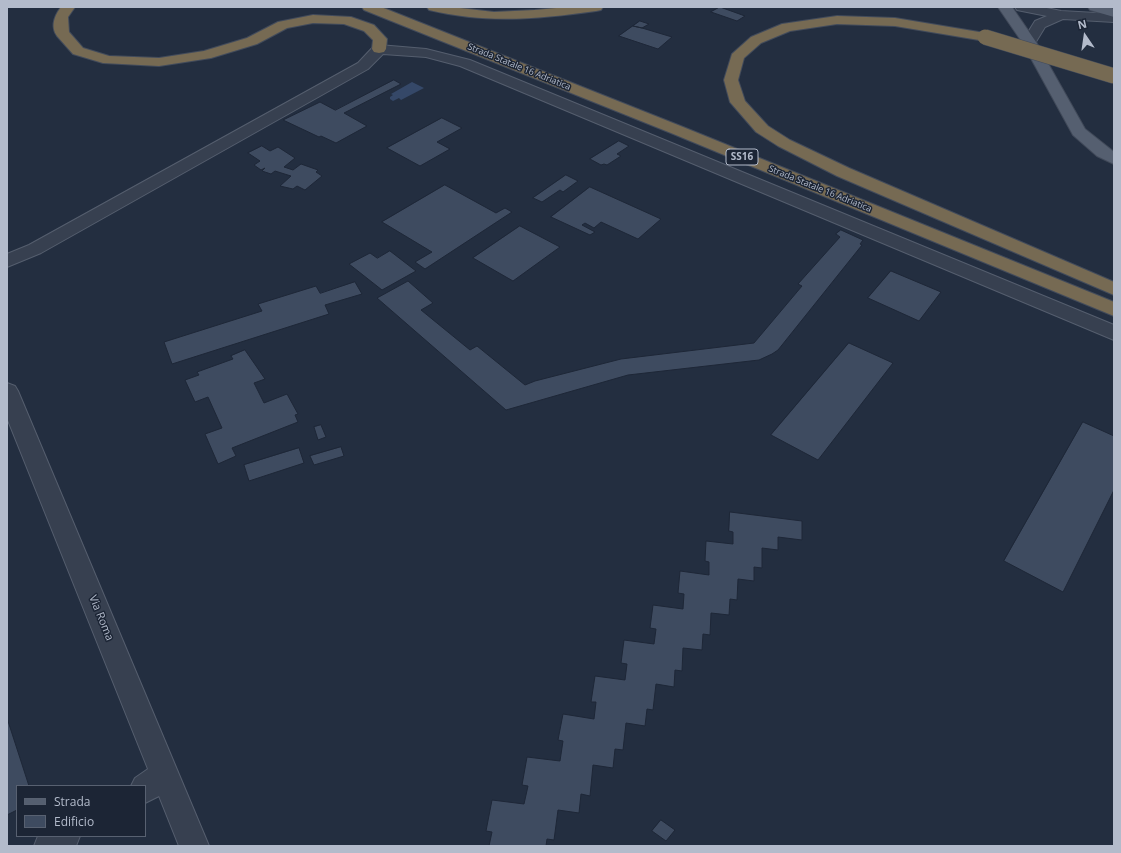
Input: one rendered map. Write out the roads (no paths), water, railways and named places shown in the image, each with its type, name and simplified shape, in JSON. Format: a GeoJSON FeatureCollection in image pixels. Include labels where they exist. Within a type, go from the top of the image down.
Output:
{"type":"FeatureCollection","features":[{"type":"Feature","properties":{"kind":"highway"},"geometry":{"type":"LineString","coordinates":[[68,7],[61,17],[62,33],[78,51],[108,60],[159,62],[206,55],[252,41],[283,25],[313,19],[346,20],[368,28],[380,39],[380,49]]}},
{"type":"Feature","properties":{"kind":"highway","name":"Strada Statale 16 Adriatica"},"geometry":{"type":"LineString","coordinates":[[369,7],[677,130],[1114,309]]}},
{"type":"Feature","properties":{"kind":"highway","name":"Strada Statale 16 Adriatica"},"geometry":{"type":"LineString","coordinates":[[402,7],[1114,295]]}},
{"type":"Feature","properties":{"kind":"highway"},"geometry":{"type":"LineString","coordinates":[[434,7],[445,10],[489,15],[558,12],[596,7]]}},
{"type":"Feature","properties":{"kind":"highway"},"geometry":{"type":"LineString","coordinates":[[887,9],[1114,76]]}},
{"type":"Feature","properties":{"kind":"highway"},"geometry":{"type":"LineString","coordinates":[[985,37],[895,22],[837,20],[787,27],[756,40],[737,57],[731,80],[738,102],[762,129],[784,143],[843,172],[1114,289]]}},
{"type":"Feature","properties":{"kind":"main road"},"geometry":{"type":"LineString","coordinates":[[1005,7],[1029,42],[1079,132],[1103,153],[1114,158]]}},
{"type":"Feature","properties":{"kind":"main road"},"geometry":{"type":"LineString","coordinates":[[1023,7],[1029,42]]}},
{"type":"Feature","properties":{"kind":"main road"},"geometry":{"type":"LineString","coordinates":[[1095,7],[1114,13]]}},
{"type":"Feature","properties":{"kind":"street"},"geometry":{"type":"LineString","coordinates":[[1023,7],[1061,15],[1114,18]]}},
{"type":"Feature","properties":{"kind":"street"},"geometry":{"type":"LineString","coordinates":[[1029,42],[1040,24],[1061,15]]}},
{"type":"Feature","properties":{"kind":"street"},"geometry":{"type":"LineString","coordinates":[[7,261],[35,249],[362,66],[380,49],[426,53],[465,63],[1114,333]]}},
{"type":"Feature","properties":{"kind":"street","name":"Via Roma"},"geometry":{"type":"LineString","coordinates":[[7,391],[155,782],[194,846]]}},
{"type":"Feature","properties":{"kind":"street"},"geometry":{"type":"LineString","coordinates":[[49,846],[63,837]]}},
{"type":"Feature","properties":{"kind":"water"},"geometry":{"type":"Polygon","coordinates":[[[412,82],[424,88],[401,100],[399,98],[393,101],[390,99],[393,95],[391,94],[412,82]]]}}]}
